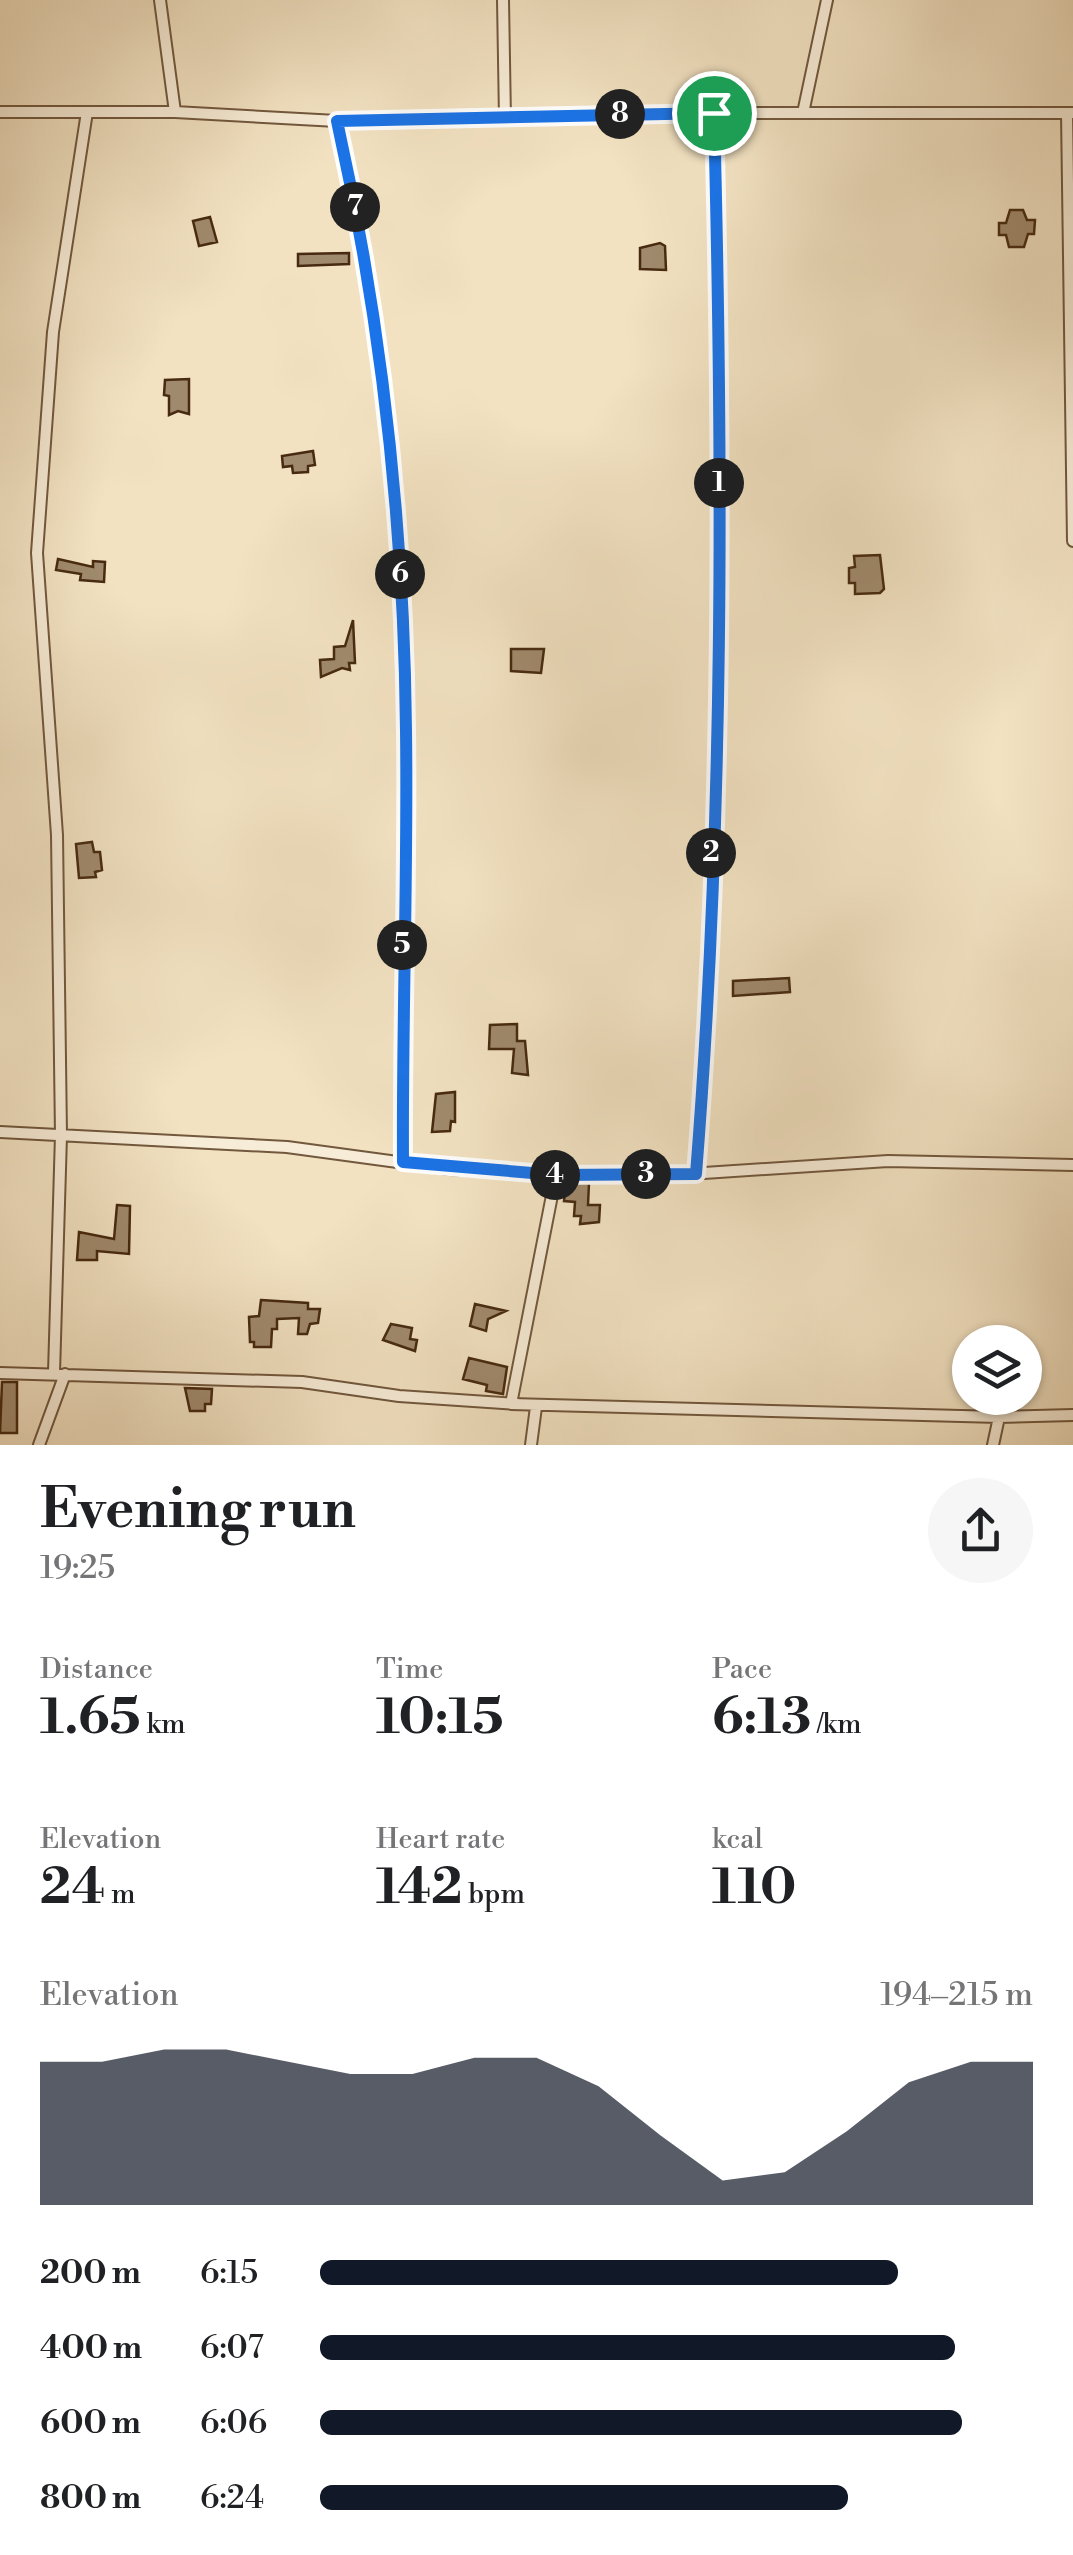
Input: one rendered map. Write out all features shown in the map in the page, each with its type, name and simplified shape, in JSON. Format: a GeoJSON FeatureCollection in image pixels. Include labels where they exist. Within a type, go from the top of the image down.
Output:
{"type":"FeatureCollection","features":[{"type":"Feature","properties":{"kind":"street"},"geometry":{"type":"LineString","coordinates":[[160,0],[176,112]]}},
{"type":"Feature","properties":{"kind":"street"},"geometry":{"type":"LineString","coordinates":[[502,0],[504,118]]}},
{"type":"Feature","properties":{"kind":"street"},"geometry":{"type":"LineString","coordinates":[[803,113],[827,0]]}},
{"type":"Feature","properties":{"kind":"street"},"geometry":{"type":"LineString","coordinates":[[0,112],[176,112],[337,121],[714,113],[1070,113],[1073,541]]}},
{"type":"Feature","properties":{"kind":"street"},"geometry":{"type":"LineString","coordinates":[[39,1445],[60,1374],[61,1135],[57,834],[37,553],[53,332],[87,112]]}},
{"type":"Feature","properties":{"kind":"street"},"geometry":{"type":"LineString","coordinates":[[696,1174],[704,1075],[719,578],[714,113]]}},
{"type":"Feature","properties":{"kind":"street"},"geometry":{"type":"LineString","coordinates":[[337,121],[366,270],[402,600],[406,730],[403,1162]]}},
{"type":"Feature","properties":{"kind":"street"},"geometry":{"type":"LineString","coordinates":[[0,1132],[287,1147],[556,1175],[696,1174],[888,1161],[1073,1165]]}},
{"type":"Feature","properties":{"kind":"street"},"geometry":{"type":"LineString","coordinates":[[511,1404],[556,1175]]}},
{"type":"Feature","properties":{"kind":"street"},"geometry":{"type":"LineString","coordinates":[[0,1372],[302,1382],[399,1396],[511,1404],[999,1416]]}},
{"type":"Feature","properties":{"kind":"street"},"geometry":{"type":"LineString","coordinates":[[511,1404],[999,1416],[1073,1414]]}},
{"type":"Feature","properties":{"kind":"street"},"geometry":{"type":"LineString","coordinates":[[530,1445],[536,1407]]}},
{"type":"Feature","properties":{"kind":"street"},"geometry":{"type":"LineString","coordinates":[[992,1445],[999,1416]]}},
{"type":"Feature","properties":{"kind":"building"},"geometry":{"type":"Polygon","coordinates":[[[1010,210],[1023,210],[1027,220],[1035,220],[1034,234],[1028,234],[1024,247],[1009,247],[1006,235],[999,235],[999,223],[1006,223],[1010,210]]]}},
{"type":"Feature","properties":{"kind":"building"},"geometry":{"type":"Polygon","coordinates":[[[210,217],[217,242],[199,246],[193,221],[210,217]]]}},
{"type":"Feature","properties":{"kind":"building"},"geometry":{"type":"Polygon","coordinates":[[[660,243],[665,246],[666,270],[640,269],[640,248],[660,243]]]}},
{"type":"Feature","properties":{"kind":"building"},"geometry":{"type":"Polygon","coordinates":[[[349,253],[349,264],[298,266],[298,254],[349,253]]]}},
{"type":"Feature","properties":{"kind":"building"},"geometry":{"type":"Polygon","coordinates":[[[189,379],[189,414],[178,411],[169,415],[165,380],[189,379]]]}},
{"type":"Feature","properties":{"kind":"building"},"geometry":{"type":"Polygon","coordinates":[[[313,451],[315,465],[308,466],[308,472],[293,473],[292,466],[283,467],[282,456],[313,451]]]}},
{"type":"Feature","properties":{"kind":"building"},"geometry":{"type":"Polygon","coordinates":[[[880,555],[884,589],[880,593],[855,594],[855,583],[849,583],[854,556],[880,555]]]}},
{"type":"Feature","properties":{"kind":"building"},"geometry":{"type":"Polygon","coordinates":[[[58,559],[93,567],[93,561],[105,562],[104,582],[80,580],[81,574],[56,570],[58,559]]]}},
{"type":"Feature","properties":{"kind":"building"},"geometry":{"type":"Polygon","coordinates":[[[353,620],[355,663],[349,663],[350,670],[342,668],[321,677],[320,660],[334,659],[334,647],[345,646],[353,620]]]}},
{"type":"Feature","properties":{"kind":"building"},"geometry":{"type":"Polygon","coordinates":[[[511,649],[544,649],[541,673],[511,671],[511,649]]]}},
{"type":"Feature","properties":{"kind":"building"},"geometry":{"type":"Polygon","coordinates":[[[92,842],[94,852],[100,852],[102,870],[95,872],[96,877],[79,878],[76,844],[92,842]]]}},
{"type":"Feature","properties":{"kind":"building"},"geometry":{"type":"Polygon","coordinates":[[[789,978],[790,992],[733,996],[733,981],[789,978]]]}},
{"type":"Feature","properties":{"kind":"building"},"geometry":{"type":"Polygon","coordinates":[[[517,1024],[517,1041],[525,1041],[528,1075],[512,1073],[514,1049],[489,1049],[490,1025],[517,1024]]]}},
{"type":"Feature","properties":{"kind":"building"},"geometry":{"type":"Polygon","coordinates":[[[455,1092],[455,1122],[451,1121],[450,1131],[432,1132],[436,1094],[455,1092]]]}},
{"type":"Feature","properties":{"kind":"building"},"geometry":{"type":"Polygon","coordinates":[[[589,1183],[588,1205],[600,1205],[599,1222],[580,1224],[581,1216],[574,1216],[575,1202],[564,1201],[566,1184],[589,1183]]]}},
{"type":"Feature","properties":{"kind":"building"},"geometry":{"type":"Polygon","coordinates":[[[117,1205],[130,1206],[129,1254],[97,1251],[97,1260],[77,1260],[79,1232],[114,1239],[117,1205]]]}},
{"type":"Feature","properties":{"kind":"building"},"geometry":{"type":"Polygon","coordinates":[[[261,1300],[308,1303],[308,1309],[320,1309],[318,1323],[310,1324],[307,1334],[298,1334],[299,1318],[277,1319],[271,1347],[254,1347],[254,1342],[250,1342],[249,1317],[259,1316],[261,1300]]]}},
{"type":"Feature","properties":{"kind":"building"},"geometry":{"type":"Polygon","coordinates":[[[475,1304],[506,1311],[488,1319],[486,1331],[470,1326],[475,1304]]]}},
{"type":"Feature","properties":{"kind":"building"},"geometry":{"type":"Polygon","coordinates":[[[391,1324],[412,1328],[410,1339],[417,1340],[415,1351],[383,1340],[391,1324]]]}},
{"type":"Feature","properties":{"kind":"building"},"geometry":{"type":"Polygon","coordinates":[[[469,1358],[507,1367],[503,1394],[486,1391],[487,1385],[463,1379],[469,1358]]]}},
{"type":"Feature","properties":{"kind":"building"},"geometry":{"type":"Polygon","coordinates":[[[2,1382],[17,1382],[17,1433],[0,1433],[2,1382]]]}},
{"type":"Feature","properties":{"kind":"building"},"geometry":{"type":"Polygon","coordinates":[[[185,1388],[212,1389],[211,1404],[205,1404],[205,1411],[190,1411],[185,1388]]]}},
{"type":"Feature","properties":{"kind":"route"},"geometry":{"type":"LineString","coordinates":[[714,113],[337,121],[366,270],[402,600],[406,730],[403,1162],[449,1169],[556,1175],[696,1174],[637,1176],[556,1175],[696,1174],[704,1075],[719,558],[714,113]]}}]}
